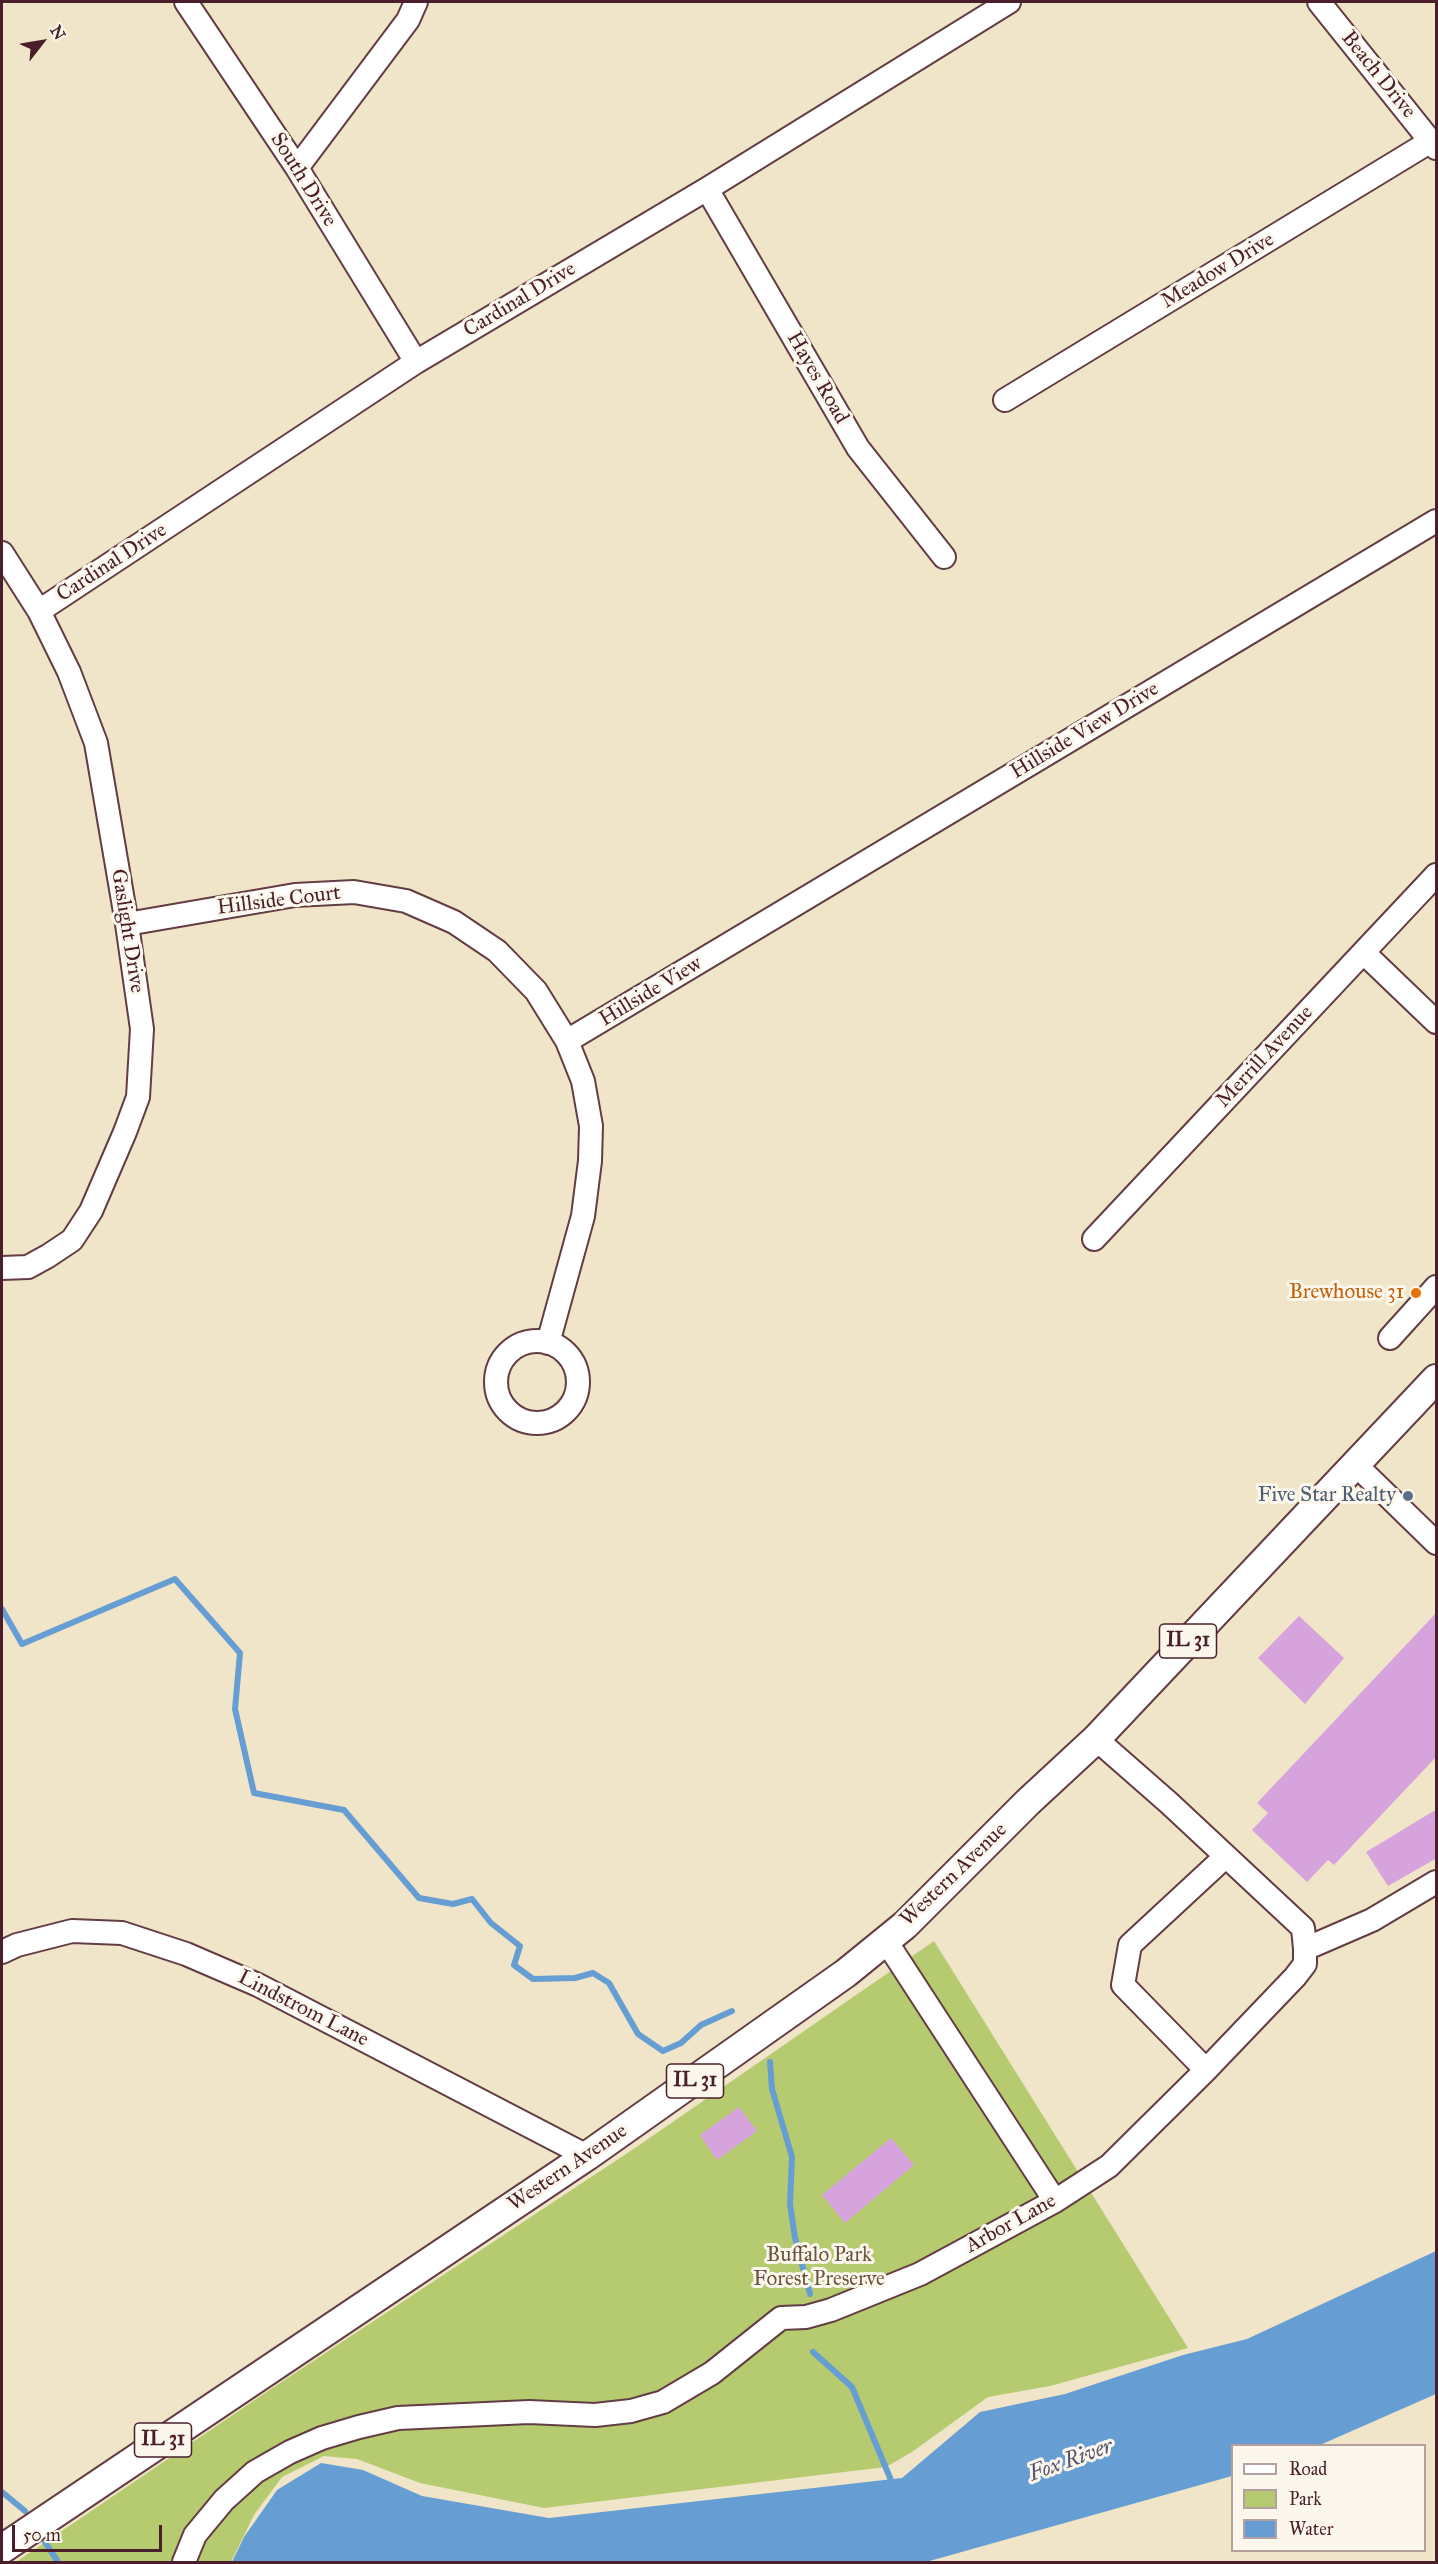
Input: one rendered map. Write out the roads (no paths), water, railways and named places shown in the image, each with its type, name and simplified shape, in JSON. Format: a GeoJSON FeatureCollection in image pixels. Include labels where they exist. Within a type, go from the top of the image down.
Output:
{"type":"FeatureCollection","features":[{"type":"Feature","properties":{"kind":"main road","name":"IL 31"},"geometry":{"type":"LineString","coordinates":[[1096,1739],[1354,1464],[1437,1379]]}},
{"type":"Feature","properties":{"kind":"main road","name":"Western Avenue"},"geometry":{"type":"LineString","coordinates":[[2,2549],[587,2156],[792,2014],[905,1925],[1028,1802],[1096,1739]]}},
{"type":"Feature","properties":{"kind":"street","name":"South Drive"},"geometry":{"type":"LineString","coordinates":[[186,2],[297,168],[416,362]]}},
{"type":"Feature","properties":{"kind":"street"},"geometry":{"type":"LineString","coordinates":[[297,168],[408,20],[416,2]]}},
{"type":"Feature","properties":{"kind":"street","name":"Cardinal Drive"},"geometry":{"type":"LineString","coordinates":[[39,611],[416,362],[706,189],[1010,2]]}},
{"type":"Feature","properties":{"kind":"street","name":"Beach Drive"},"geometry":{"type":"LineString","coordinates":[[1319,2],[1434,144]]}},
{"type":"Feature","properties":{"kind":"street","name":"Meadow Drive"},"geometry":{"type":"LineString","coordinates":[[1005,400],[1434,144]]}},
{"type":"Feature","properties":{"kind":"street","name":"Hayes Road"},"geometry":{"type":"LineString","coordinates":[[706,189],[858,448],[944,557]]}},
{"type":"Feature","properties":{"kind":"street","name":"Hillside View Drive"},"geometry":{"type":"LineString","coordinates":[[734,942],[1030,762],[1437,521]]}},
{"type":"Feature","properties":{"kind":"street","name":"Gaslight Drive"},"geometry":{"type":"LineString","coordinates":[[2,553],[39,611],[69,672],[96,743],[127,924],[142,1029],[138,1097],[91,1210],[72,1240],[28,1267],[2,1268]]}},
{"type":"Feature","properties":{"kind":"street","name":"Merrill Avenue"},"geometry":{"type":"LineString","coordinates":[[1094,1239],[1437,875]]}},
{"type":"Feature","properties":{"kind":"street","name":"Hillside Court"},"geometry":{"type":"LineString","coordinates":[[127,924],[295,895],[354,892],[406,901],[454,922],[497,951],[536,991],[567,1041],[583,1081],[591,1126],[590,1161],[583,1216],[548,1342]]}},
{"type":"Feature","properties":{"kind":"street","name":"Hillside View"},"geometry":{"type":"LineString","coordinates":[[567,1041],[734,942]]}},
{"type":"Feature","properties":{"kind":"street"},"geometry":{"type":"LineString","coordinates":[[1364,953],[1437,1022]]}},
{"type":"Feature","properties":{"kind":"street"},"geometry":{"type":"LineString","coordinates":[[1390,1338],[1437,1287]]}},
{"type":"Feature","properties":{"kind":"street"},"geometry":{"type":"LineString","coordinates":[[1354,1464],[1437,1543]]}},
{"type":"Feature","properties":{"kind":"street"},"geometry":{"type":"LineString","coordinates":[[1096,1739],[1303,1928],[1305,1949],[1372,1920],[1437,1882]]}},
{"type":"Feature","properties":{"kind":"street"},"geometry":{"type":"LineString","coordinates":[[1206,2070],[1123,1985],[1130,1945],[1225,1857]]}},
{"type":"Feature","properties":{"kind":"street","name":"Lindstrom Lane"},"geometry":{"type":"LineString","coordinates":[[2,1952],[17,1945],[72,1931],[122,1933],[186,1954],[258,1985],[587,2156]]}},
{"type":"Feature","properties":{"kind":"street"},"geometry":{"type":"LineString","coordinates":[[886,1941],[1055,2201]]}},
{"type":"Feature","properties":{"kind":"street","name":"Arbor Lane"},"geometry":{"type":"LineString","coordinates":[[184,2562],[195,2535],[224,2500],[239,2486],[255,2472],[290,2452],[322,2438],[398,2418],[529,2412],[595,2415],[632,2411],[663,2402],[712,2373],[781,2318],[806,2317],[831,2310],[920,2274],[1055,2201],[1100,2173],[1206,2070],[1295,1977],[1305,1964],[1305,1949]]}},
{"type":"Feature","properties":{"kind":"water","name":"Fox River"},"geometry":{"type":"Polygon","coordinates":[[[1436,2251],[1436,2394],[1322,2444],[1231,2444],[1231,2476],[926,2562],[232,2562],[244,2537],[277,2490],[321,2463],[363,2470],[422,2496],[549,2518],[902,2478],[980,2412],[1065,2394],[1183,2355],[1247,2339],[1436,2251]]]}},
{"type":"Feature","properties":{"kind":"waterway"},"geometry":{"type":"LineString","coordinates":[[2,1609],[22,1644],[175,1579],[240,1653],[235,1709],[254,1793],[344,1810],[419,1898],[453,1904],[472,1899],[491,1923],[520,1946],[514,1965],[533,1979],[575,1978],[593,1973],[609,1983],[638,2034],[663,2051],[681,2043],[701,2025],[732,2011]]}},
{"type":"Feature","properties":{"kind":"waterway"},"geometry":{"type":"LineString","coordinates":[[770,2062],[772,2089],[792,2157],[790,2204],[795,2238],[810,2294]]}},
{"type":"Feature","properties":{"kind":"waterway"},"geometry":{"type":"LineString","coordinates":[[813,2352],[852,2387],[893,2485]]}},
{"type":"Feature","properties":{"kind":"waterway"},"geometry":{"type":"LineString","coordinates":[[2,2492],[25,2511]]}},
{"type":"Feature","properties":{"kind":"waterway"},"geometry":{"type":"LineString","coordinates":[[45,2542],[58,2562]]}},
{"type":"Feature","properties":{"kind":"place","name":"Brewhouse 31"},"geometry":{"type":"Point","coordinates":[1416,1293]}},
{"type":"Feature","properties":{"kind":"place","name":"Five Star Realty"},"geometry":{"type":"Point","coordinates":[1408,1496]}},
{"type":"Feature","properties":{"kind":"park label","name":"Buffalo Park Forest Preserve"},"geometry":{"type":"Point","coordinates":[819,2268]}}]}
